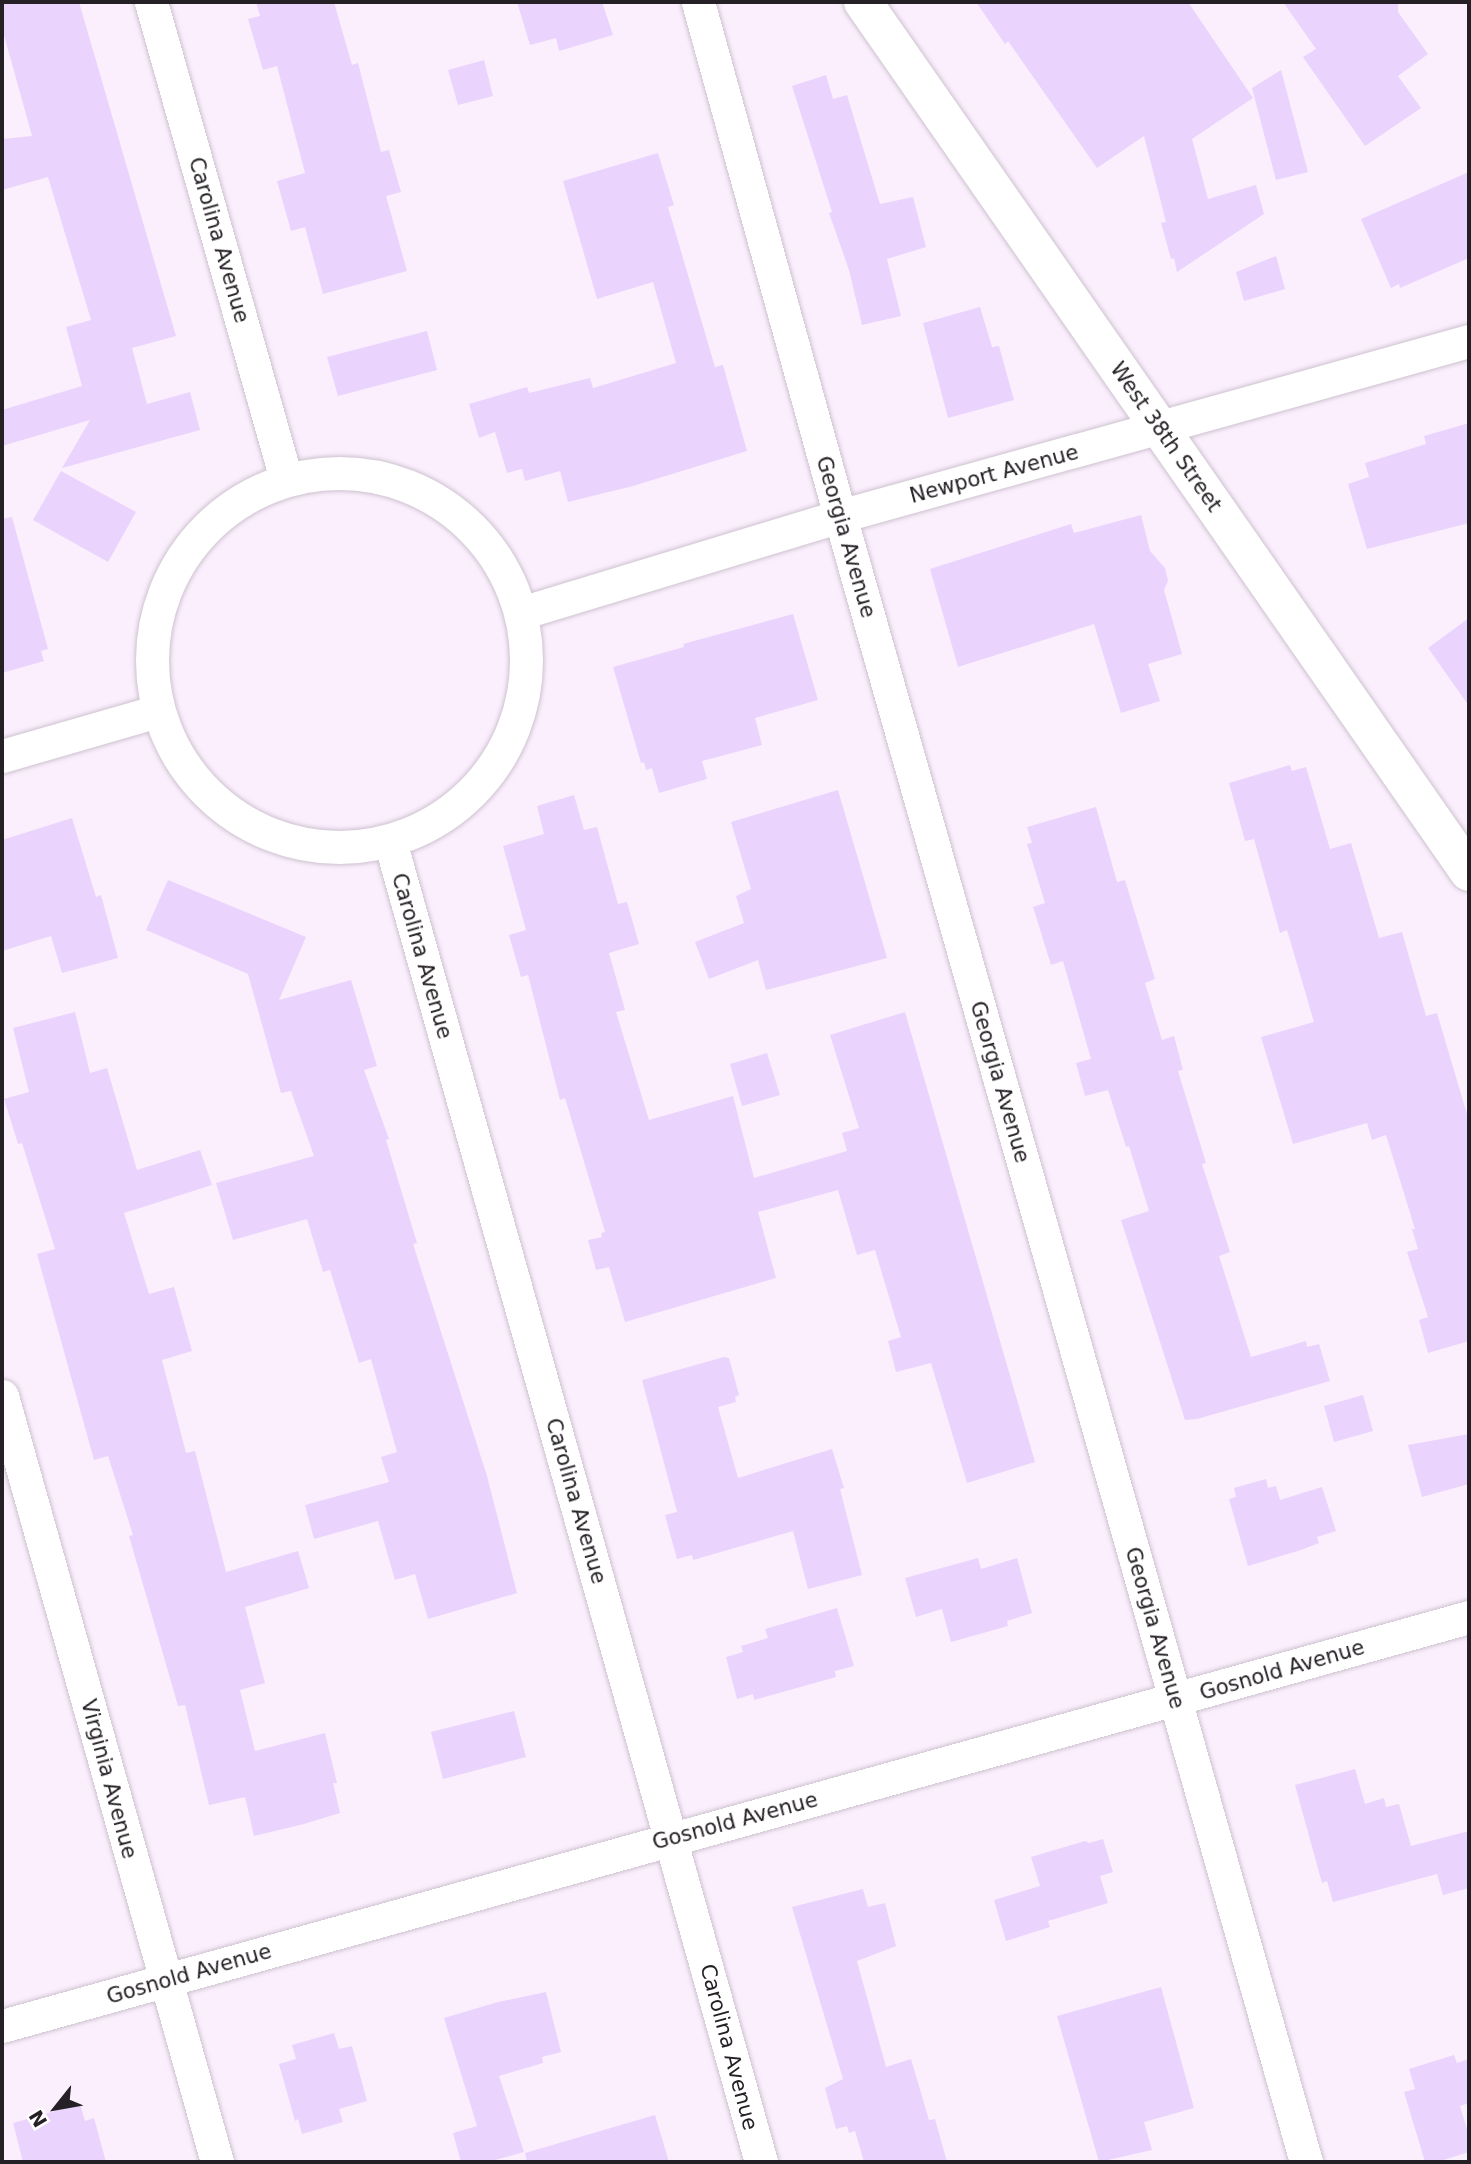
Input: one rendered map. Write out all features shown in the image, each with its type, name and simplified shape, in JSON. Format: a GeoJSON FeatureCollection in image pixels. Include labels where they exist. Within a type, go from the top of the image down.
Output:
{"type":"FeatureCollection","features":[{"type":"Feature","properties":{"kind":"main road","name":"West 38th Street"},"geometry":{"type":"LineString","coordinates":[[863,2],[1469,872]]}},
{"type":"Feature","properties":{"kind":"street","name":"Carolina Avenue"},"geometry":{"type":"LineString","coordinates":[[151,2],[286,479]]}},
{"type":"Feature","properties":{"kind":"street","name":"Georgia Avenue"},"geometry":{"type":"LineString","coordinates":[[698,2],[840,516],[1306,2162]]}},
{"type":"Feature","properties":{"kind":"street","name":"Newport Avenue"},"geometry":{"type":"LineString","coordinates":[[520,613],[840,516],[1469,341]]}},
{"type":"Feature","properties":{"kind":"street"},"geometry":{"type":"LineString","coordinates":[[329,472],[371,475],[413,487],[450,509],[481,538],[505,573],[520,613],[526,655],[524,682],[511,736],[490,772],[462,802],[428,826],[390,841],[349,848],[307,845],[266,833],[229,813],[198,784],[174,750],[158,711],[151,669],[153,627],[165,587],[186,550],[213,519],[248,495],[286,479],[329,472]]}},
{"type":"Feature","properties":{"kind":"street"},"geometry":{"type":"LineString","coordinates":[[2,756],[158,711]]}},
{"type":"Feature","properties":{"kind":"street","name":"Carolina Avenue"},"geometry":{"type":"LineString","coordinates":[[390,841],[761,2162]]}},
{"type":"Feature","properties":{"kind":"street","name":"Virginia Avenue"},"geometry":{"type":"LineString","coordinates":[[2,1396],[216,2162]]}},
{"type":"Feature","properties":{"kind":"street","name":"Gosnold Avenue"},"geometry":{"type":"LineString","coordinates":[[2,2026],[1469,1617]]}},
{"type":"Feature","properties":{"kind":"building"},"geometry":{"type":"Polygon","coordinates":[[[2,2],[79,2],[176,336],[132,348],[147,404],[190,392],[200,430],[62,468],[90,420],[2,446],[2,410],[82,386],[66,327],[91,320],[48,177],[2,190],[2,139],[32,136],[2,28],[2,2]]]}},
{"type":"Feature","properties":{"kind":"building"},"geometry":{"type":"Polygon","coordinates":[[[256,2],[334,2],[352,65],[358,63],[381,152],[389,150],[401,192],[386,196],[407,271],[323,294],[305,227],[291,231],[277,181],[305,173],[277,66],[263,70],[248,19],[260,16],[256,2]]]}},
{"type":"Feature","properties":{"kind":"building"},"geometry":{"type":"Polygon","coordinates":[[[517,2],[602,2],[613,35],[559,51],[556,38],[530,45],[517,2]]]}},
{"type":"Feature","properties":{"kind":"building"},"geometry":{"type":"Polygon","coordinates":[[[976,2],[1188,2],[1253,98],[1192,139],[1208,199],[1256,185],[1264,214],[1177,272],[1161,223],[1166,222],[1144,136],[1097,168],[1008,41],[1005,44],[976,2]]]}},
{"type":"Feature","properties":{"kind":"building"},"geometry":{"type":"Polygon","coordinates":[[[1283,2],[1398,2],[1398,12],[1428,54],[1398,76],[1421,108],[1365,146],[1303,57],[1316,49],[1283,2]]]}},
{"type":"Feature","properties":{"kind":"building"},"geometry":{"type":"Polygon","coordinates":[[[484,60],[493,96],[458,105],[448,70],[484,60]]]}},
{"type":"Feature","properties":{"kind":"building"},"geometry":{"type":"Polygon","coordinates":[[[1281,70],[1308,172],[1276,180],[1252,88],[1281,70]]]}},
{"type":"Feature","properties":{"kind":"building"},"geometry":{"type":"Polygon","coordinates":[[[826,75],[833,99],[847,95],[880,204],[913,197],[926,247],[887,259],[901,316],[862,325],[849,270],[829,213],[832,212],[792,86],[826,75]]]}},
{"type":"Feature","properties":{"kind":"building"},"geometry":{"type":"Polygon","coordinates":[[[658,153],[674,205],[668,207],[715,367],[723,365],[747,451],[633,486],[568,502],[560,471],[525,481],[522,469],[507,473],[495,432],[479,438],[469,404],[527,387],[529,393],[590,378],[593,388],[676,363],[653,282],[597,299],[563,181],[658,153]]]}},
{"type":"Feature","properties":{"kind":"building"},"geometry":{"type":"Polygon","coordinates":[[[1469,172],[1469,258],[1400,288],[1399,284],[1391,288],[1361,219],[1469,172]]]}},
{"type":"Feature","properties":{"kind":"building"},"geometry":{"type":"Polygon","coordinates":[[[1276,256],[1285,289],[1244,301],[1236,272],[1276,256]]]}},
{"type":"Feature","properties":{"kind":"building"},"geometry":{"type":"Polygon","coordinates":[[[980,307],[992,347],[999,346],[1014,400],[948,418],[923,323],[980,307]]]}},
{"type":"Feature","properties":{"kind":"building"},"geometry":{"type":"Polygon","coordinates":[[[427,331],[437,370],[338,396],[327,357],[427,331]]]}},
{"type":"Feature","properties":{"kind":"building"},"geometry":{"type":"Polygon","coordinates":[[[1469,423],[1469,523],[1367,549],[1348,484],[1369,477],[1365,463],[1426,444],[1424,436],[1469,423]]]}},
{"type":"Feature","properties":{"kind":"building"},"geometry":{"type":"Polygon","coordinates":[[[61,471],[136,512],[108,562],[33,520],[61,471]]]}},
{"type":"Feature","properties":{"kind":"building"},"geometry":{"type":"Polygon","coordinates":[[[1141,515],[1150,551],[1165,568],[1168,581],[1164,590],[1182,654],[1148,664],[1160,701],[1121,713],[1094,624],[958,667],[930,569],[1071,524],[1074,533],[1141,515]]]}},
{"type":"Feature","properties":{"kind":"building"},"geometry":{"type":"Polygon","coordinates":[[[12,517],[48,649],[41,651],[44,661],[2,673],[2,519],[12,517]]]}},
{"type":"Feature","properties":{"kind":"building"},"geometry":{"type":"Polygon","coordinates":[[[793,614],[818,700],[755,718],[762,745],[702,761],[707,779],[659,793],[652,768],[646,770],[644,762],[641,763],[613,667],[684,647],[683,644],[793,614]]]}},
{"type":"Feature","properties":{"kind":"building"},"geometry":{"type":"Polygon","coordinates":[[[1469,618],[1469,706],[1428,648],[1469,618]]]}},
{"type":"Feature","properties":{"kind":"building"},"geometry":{"type":"Polygon","coordinates":[[[1290,765],[1292,771],[1306,767],[1330,849],[1351,843],[1379,938],[1402,932],[1426,1016],[1437,1013],[1469,1121],[1469,1341],[1428,1353],[1419,1320],[1428,1317],[1407,1252],[1418,1249],[1412,1229],[1415,1229],[1386,1135],[1372,1140],[1367,1123],[1293,1144],[1261,1037],[1314,1022],[1287,930],[1280,933],[1254,839],[1245,841],[1229,783],[1290,765]]]}},
{"type":"Feature","properties":{"kind":"building"},"geometry":{"type":"Polygon","coordinates":[[[838,790],[887,958],[766,990],[758,960],[709,979],[695,942],[744,923],[736,896],[751,889],[731,822],[838,790]]]}},
{"type":"Feature","properties":{"kind":"building"},"geometry":{"type":"Polygon","coordinates":[[[574,795],[584,830],[597,827],[618,904],[627,902],[639,944],[609,953],[625,1010],[616,1012],[649,1120],[733,1096],[754,1178],[847,1151],[842,1133],[859,1128],[830,1035],[905,1012],[1035,1462],[967,1483],[931,1363],[896,1372],[888,1341],[901,1337],[875,1250],[857,1255],[838,1190],[758,1212],[776,1278],[625,1322],[609,1267],[596,1270],[588,1240],[602,1237],[601,1233],[605,1232],[565,1098],[560,1100],[528,975],[521,977],[509,935],[526,930],[503,846],[544,834],[537,806],[574,795]]]}},
{"type":"Feature","properties":{"kind":"building"},"geometry":{"type":"Polygon","coordinates":[[[1096,807],[1117,882],[1125,880],[1155,979],[1145,983],[1162,1040],[1174,1036],[1183,1070],[1178,1071],[1206,1163],[1202,1164],[1230,1252],[1219,1256],[1251,1357],[1306,1341],[1307,1347],[1319,1344],[1330,1381],[1197,1419],[1185,1420],[1121,1220],[1149,1211],[1129,1146],[1126,1147],[1108,1090],[1085,1096],[1076,1063],[1091,1059],[1063,961],[1051,965],[1033,907],[1045,903],[1027,844],[1032,843],[1027,827],[1096,807]]]}},
{"type":"Feature","properties":{"kind":"building"},"geometry":{"type":"Polygon","coordinates":[[[72,818],[96,897],[101,895],[118,958],[62,973],[51,936],[2,951],[2,840],[72,818]]]}},
{"type":"Feature","properties":{"kind":"building"},"geometry":{"type":"Polygon","coordinates":[[[168,880],[306,937],[279,1000],[351,980],[377,1066],[364,1070],[389,1139],[386,1140],[417,1243],[413,1244],[487,1476],[517,1593],[428,1619],[415,1574],[395,1580],[378,1521],[314,1539],[305,1505],[389,1482],[381,1457],[397,1452],[371,1359],[359,1363],[330,1270],[323,1272],[307,1219],[233,1240],[216,1183],[314,1156],[291,1091],[281,1093],[248,974],[146,930],[168,880]]]}},
{"type":"Feature","properties":{"kind":"building"},"geometry":{"type":"Polygon","coordinates":[[[75,1012],[90,1073],[107,1068],[137,1170],[200,1150],[212,1185],[124,1213],[149,1294],[174,1287],[192,1351],[162,1360],[186,1453],[195,1451],[226,1572],[298,1551],[309,1588],[245,1607],[265,1683],[240,1690],[255,1751],[325,1733],[337,1783],[333,1783],[340,1813],[254,1836],[245,1797],[209,1805],[185,1705],[178,1706],[129,1536],[133,1535],[108,1456],[94,1460],[37,1254],[55,1249],[22,1143],[18,1144],[4,1099],[29,1092],[13,1028],[75,1012]]]}},
{"type":"Feature","properties":{"kind":"building"},"geometry":{"type":"Polygon","coordinates":[[[767,1053],[780,1095],[742,1106],[730,1064],[767,1053]]]}},
{"type":"Feature","properties":{"kind":"building"},"geometry":{"type":"Polygon","coordinates":[[[724,1357],[729,1358],[739,1395],[735,1397],[736,1402],[718,1407],[738,1478],[832,1449],[844,1488],[840,1489],[862,1575],[808,1589],[793,1531],[693,1560],[692,1555],[677,1559],[665,1515],[677,1512],[642,1380],[724,1357]]]}},
{"type":"Feature","properties":{"kind":"building"},"geometry":{"type":"Polygon","coordinates":[[[1363,1395],[1373,1431],[1334,1442],[1324,1406],[1363,1395]]]}},
{"type":"Feature","properties":{"kind":"building"},"geometry":{"type":"Polygon","coordinates":[[[1469,1434],[1469,1484],[1422,1497],[1408,1445],[1469,1434]]]}},
{"type":"Feature","properties":{"kind":"building"},"geometry":{"type":"Polygon","coordinates":[[[1266,1479],[1268,1488],[1276,1486],[1280,1500],[1322,1487],[1336,1531],[1317,1537],[1319,1543],[1248,1566],[1229,1499],[1236,1497],[1234,1488],[1266,1479]]]}},
{"type":"Feature","properties":{"kind":"building"},"geometry":{"type":"Polygon","coordinates":[[[978,1558],[981,1569],[1017,1558],[1032,1613],[1007,1621],[1008,1626],[951,1642],[942,1609],[916,1617],[905,1578],[978,1558]]]}},
{"type":"Feature","properties":{"kind":"building"},"geometry":{"type":"Polygon","coordinates":[[[837,1608],[854,1666],[835,1671],[836,1677],[754,1700],[753,1694],[737,1699],[726,1657],[743,1652],[741,1646],[768,1638],[765,1629],[837,1608]]]}},
{"type":"Feature","properties":{"kind":"building"},"geometry":{"type":"Polygon","coordinates":[[[514,1711],[526,1757],[443,1779],[431,1732],[514,1711]]]}},
{"type":"Feature","properties":{"kind":"building"},"geometry":{"type":"Polygon","coordinates":[[[1355,1769],[1365,1804],[1384,1798],[1386,1807],[1399,1804],[1411,1846],[1469,1831],[1469,1888],[1443,1895],[1437,1874],[1333,1902],[1327,1881],[1322,1883],[1295,1785],[1355,1769]]]}},
{"type":"Feature","properties":{"kind":"building"},"geometry":{"type":"Polygon","coordinates":[[[1103,1839],[1113,1872],[1100,1876],[1108,1903],[1048,1921],[1050,1927],[1006,1941],[994,1900],[1040,1886],[1031,1857],[1085,1841],[1089,1843],[1103,1839]]]}},
{"type":"Feature","properties":{"kind":"building"},"geometry":{"type":"Polygon","coordinates":[[[863,1889],[868,1907],[885,1903],[896,1946],[857,1961],[886,2067],[911,2059],[929,2120],[935,2119],[947,2162],[864,2162],[855,2131],[849,2133],[847,2126],[836,2129],[825,2088],[843,2079],[792,1907],[863,1889]]]}},
{"type":"Feature","properties":{"kind":"building"},"geometry":{"type":"Polygon","coordinates":[[[1161,1987],[1194,2108],[1144,2122],[1152,2150],[1099,2162],[1057,2016],[1161,1987]]]}},
{"type":"Feature","properties":{"kind":"building"},"geometry":{"type":"Polygon","coordinates":[[[546,1992],[561,2052],[542,2057],[543,2063],[499,2076],[524,2152],[488,2162],[461,2162],[453,2133],[477,2126],[444,2018],[498,2002],[546,1992]]]}},
{"type":"Feature","properties":{"kind":"building"},"geometry":{"type":"Polygon","coordinates":[[[334,2033],[339,2049],[352,2046],[367,2101],[339,2109],[343,2122],[302,2134],[298,2119],[295,2121],[279,2064],[296,2059],[292,2045],[334,2033]]]}},
{"type":"Feature","properties":{"kind":"building"},"geometry":{"type":"Polygon","coordinates":[[[1454,2055],[1457,2063],[1469,2059],[1469,2103],[1460,2106],[1469,2136],[1469,2152],[1437,2162],[1425,2162],[1404,2092],[1415,2089],[1409,2069],[1454,2055]]]}},
{"type":"Feature","properties":{"kind":"building"},"geometry":{"type":"Polygon","coordinates":[[[80,2104],[85,2121],[94,2118],[106,2162],[23,2162],[13,2123],[80,2104]]]}},
{"type":"Feature","properties":{"kind":"building"},"geometry":{"type":"Polygon","coordinates":[[[655,2115],[669,2162],[527,2162],[525,2153],[655,2115]]]}}]}
